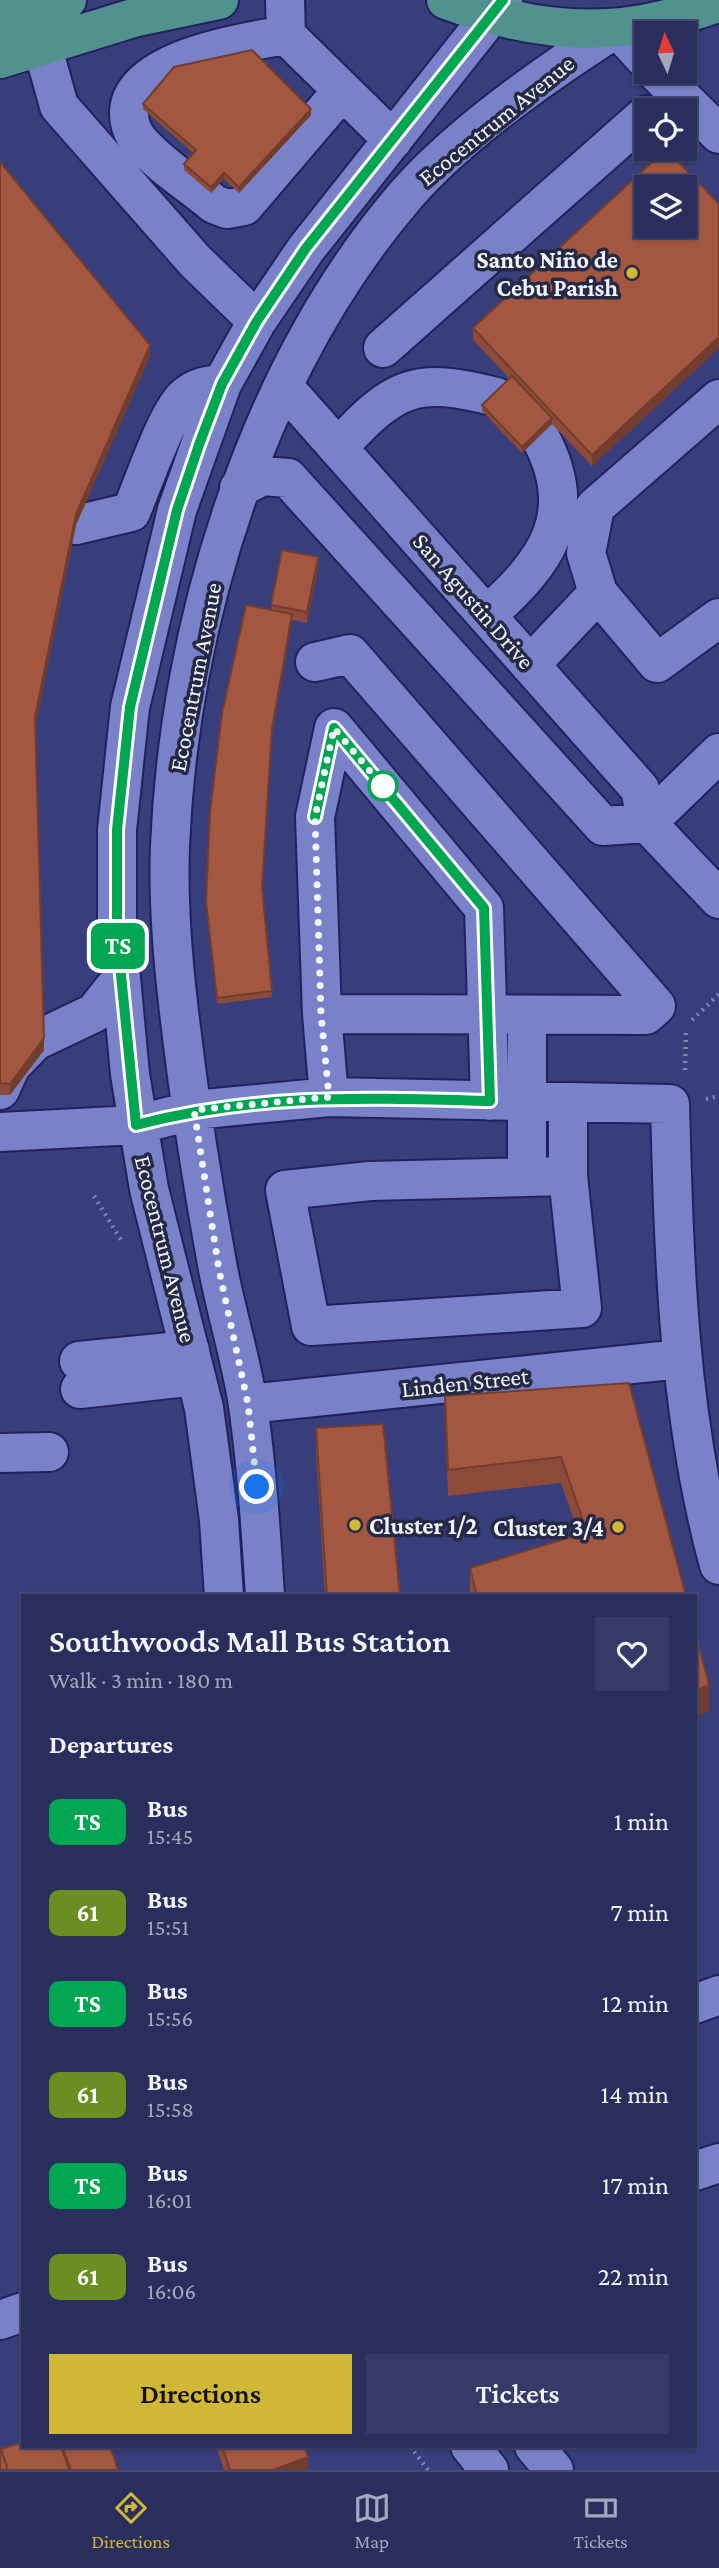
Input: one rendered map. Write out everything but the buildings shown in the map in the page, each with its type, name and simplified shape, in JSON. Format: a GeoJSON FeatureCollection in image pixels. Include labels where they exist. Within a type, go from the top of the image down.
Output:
{"type":"FeatureCollection","features":[{"type":"Feature","properties":{"kind":"main road"},"geometry":{"type":"LineString","coordinates":[[0,20],[67,0]]}},
{"type":"Feature","properties":{"kind":"main road"},"geometry":{"type":"LineString","coordinates":[[0,58],[133,18],[219,0]]}},
{"type":"Feature","properties":{"kind":"main road"},"geometry":{"type":"LineString","coordinates":[[446,0],[496,7],[517,23],[564,29],[617,28],[663,20],[719,3]]}},
{"type":"Feature","properties":{"kind":"street","name":"Ecocentrum Avenue"},"geometry":{"type":"LineString","coordinates":[[224,1594],[219,1520],[204,1408],[159,1231],[136,1125],[117,935],[117,830],[130,707],[177,510],[222,384],[257,321],[306,248],[496,7]]}},
{"type":"Feature","properties":{"kind":"street"},"geometry":{"type":"LineString","coordinates":[[341,92],[244,206],[227,209],[214,204],[139,142],[128,122],[129,102],[136,88],[160,69],[189,57],[248,41],[285,18],[341,92],[393,140]]}},
{"type":"Feature","properties":{"kind":"street"},"geometry":{"type":"LineString","coordinates":[[617,28],[634,47]]}},
{"type":"Feature","properties":{"kind":"street","name":"Ecocentrum Avenue"},"geometry":{"type":"LineString","coordinates":[[265,1594],[248,1404],[219,1270],[178,1005],[172,928],[172,809],[181,726],[200,637],[239,488],[284,387],[364,248],[408,192],[449,153],[552,70],[617,28]]}},
{"type":"Feature","properties":{"kind":"street"},"geometry":{"type":"LineString","coordinates":[[42,45],[59,106],[195,261],[257,321]]}},
{"type":"Feature","properties":{"kind":"street"},"geometry":{"type":"LineString","coordinates":[[383,348],[656,97],[719,134]]}},
{"type":"Feature","properties":{"kind":"street"},"geometry":{"type":"LineString","coordinates":[[76,525],[131,512],[164,433],[184,397],[204,386],[222,384]]}},
{"type":"Feature","properties":{"kind":"street"},"geometry":{"type":"LineString","coordinates":[[339,447],[383,404],[398,394],[419,387],[444,386],[496,397]]}},
{"type":"Feature","properties":{"kind":"street","name":"San Agustin Drive"},"geometry":{"type":"LineString","coordinates":[[284,387],[488,614],[640,789],[647,824]]}},
{"type":"Feature","properties":{"kind":"street"},"geometry":{"type":"LineString","coordinates":[[719,399],[595,507],[586,553],[598,593],[657,663],[719,618]]}},
{"type":"Feature","properties":{"kind":"street"},"geometry":{"type":"LineString","coordinates":[[488,614],[523,583],[539,564],[550,541],[556,517],[555,464],[540,437]]}},
{"type":"Feature","properties":{"kind":"street"},"geometry":{"type":"LineString","coordinates":[[239,488],[263,476],[288,478],[603,826],[647,824],[719,753]]}},
{"type":"Feature","properties":{"kind":"street"},"geometry":{"type":"LineString","coordinates":[[530,665],[598,593]]}},
{"type":"Feature","properties":{"kind":"street"},"geometry":{"type":"LineString","coordinates":[[315,662],[350,654],[656,1006],[646,1015],[321,1014]]}},
{"type":"Feature","properties":{"kind":"street"},"geometry":{"type":"LineString","coordinates":[[329,1097],[321,1014],[315,817],[334,728],[484,908],[489,1014],[527,1176]]}},
{"type":"Feature","properties":{"kind":"street"},"geometry":{"type":"LineString","coordinates":[[647,824],[719,899]]}},
{"type":"Feature","properties":{"kind":"street"},"geometry":{"type":"LineString","coordinates":[[0,1090],[11,1066],[35,1041],[94,1013],[121,979]]}},
{"type":"Feature","properties":{"kind":"street"},"geometry":{"type":"LineString","coordinates":[[508,1101],[527,1015]]}},
{"type":"Feature","properties":{"kind":"street"},"geometry":{"type":"LineString","coordinates":[[0,1132],[136,1125],[194,1110],[329,1097],[568,1102],[678,1091],[673,1245],[681,1359],[702,1505],[719,1565]]}},
{"type":"Feature","properties":{"kind":"street"},"geometry":{"type":"LineString","coordinates":[[568,1102],[568,1176],[582,1308],[311,1326],[285,1190],[370,1181],[568,1176]]}},
{"type":"Feature","properties":{"kind":"street","name":"Linden Street"},"geometry":{"type":"LineString","coordinates":[[248,1404],[681,1359]]}},
{"type":"Feature","properties":{"kind":"street"},"geometry":{"type":"LineString","coordinates":[[80,1375],[193,1363]]}},
{"type":"Feature","properties":{"kind":"street"},"geometry":{"type":"LineString","coordinates":[[0,1453],[49,1452]]}},
{"type":"Feature","properties":{"kind":"street"},"geometry":{"type":"LineString","coordinates":[[697,2003],[719,1995]]}},
{"type":"Feature","properties":{"kind":"street"},"geometry":{"type":"LineString","coordinates":[[697,2170],[719,2163]]}},
{"type":"Feature","properties":{"kind":"street"},"geometry":{"type":"LineString","coordinates":[[0,2320],[21,2313]]}},
{"type":"Feature","properties":{"kind":"street"},"geometry":{"type":"LineString","coordinates":[[472,2448],[489,2470]]}},
{"type":"Feature","properties":{"kind":"street"},"geometry":{"type":"LineString","coordinates":[[536,2448],[554,2470]]}},
{"type":"Feature","properties":{"kind":"path"},"geometry":{"type":"LineString","coordinates":[[678,1091],[686,1029],[698,1012],[719,994]]}},
{"type":"Feature","properties":{"kind":"path"},"geometry":{"type":"LineString","coordinates":[[412,2448],[428,2470]]}},
{"type":"Feature","properties":{"kind":"bus line","name":"TS"},"geometry":{"type":"LineString","coordinates":[[315,817],[334,728],[484,908],[490,1101],[329,1097],[194,1110],[136,1125],[117,935],[117,830],[130,707],[177,510],[207,419],[222,384],[257,321],[306,248],[503,0]]}},
{"type":"Feature","properties":{"kind":"place","name":"Santo Niño de Cebu Parish"},"geometry":{"type":"Point","coordinates":[632,273]}},
{"type":"Feature","properties":{"kind":"place","name":"Cluster 1/2"},"geometry":{"type":"Point","coordinates":[355,1525]}},
{"type":"Feature","properties":{"kind":"place","name":"Cluster 3/4"},"geometry":{"type":"Point","coordinates":[618,1527]}},
{"type":"Feature","properties":{"kind":"route"},"geometry":{"type":"LineString","coordinates":[[257,1487],[248,1404],[219,1270],[194,1110],[329,1097],[321,1014],[315,817],[334,728],[384,788],[383,786]]}}]}
